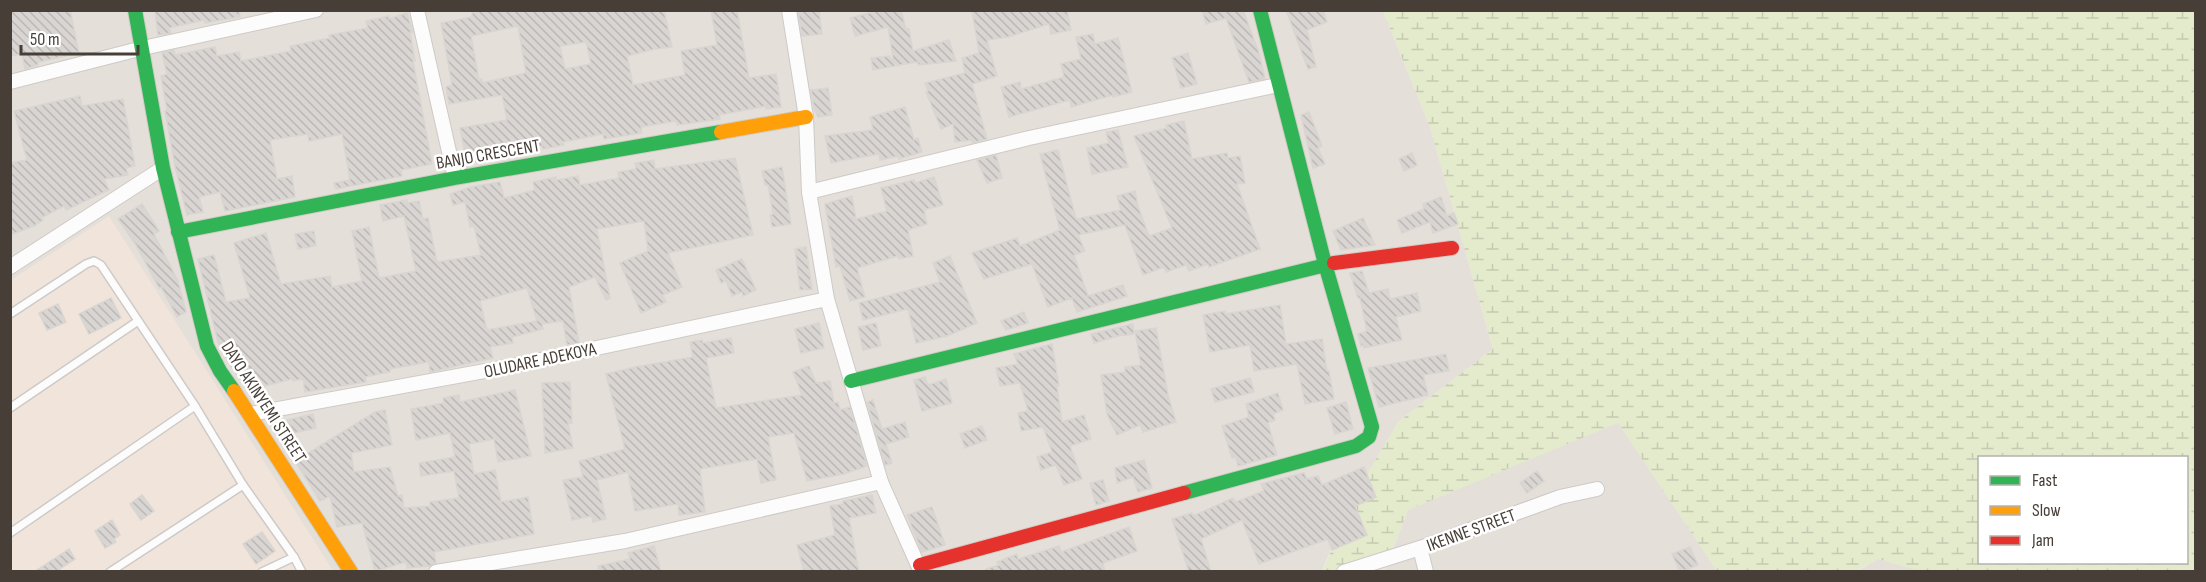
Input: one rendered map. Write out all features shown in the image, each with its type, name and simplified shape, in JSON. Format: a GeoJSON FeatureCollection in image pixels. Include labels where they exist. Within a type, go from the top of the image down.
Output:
{"type":"FeatureCollection","features":[{"type":"Feature","properties":{"kind":"street","name":"DAYO AKINYEMI STREET"},"geometry":{"type":"LineString","coordinates":[[135,10],[163,168],[207,346],[219,371],[251,414],[351,572]]}},
{"type":"Feature","properties":{"kind":"street"},"geometry":{"type":"LineString","coordinates":[[10,82],[143,48],[316,10]]}},
{"type":"Feature","properties":{"kind":"street"},"geometry":{"type":"LineString","coordinates":[[417,10],[455,178]]}},
{"type":"Feature","properties":{"kind":"street"},"geometry":{"type":"LineString","coordinates":[[789,10],[806,117],[809,192],[827,299],[881,482],[920,568],[1356,446],[1369,437],[1372,427],[1325,264],[1260,10]]}},
{"type":"Feature","properties":{"kind":"street"},"geometry":{"type":"LineString","coordinates":[[809,192],[1029,138],[1278,85]]}},
{"type":"Feature","properties":{"kind":"street","name":"BANJO CRESCENT"},"geometry":{"type":"LineString","coordinates":[[178,232],[455,178],[806,117]]}},
{"type":"Feature","properties":{"kind":"street"},"geometry":{"type":"LineString","coordinates":[[10,267],[163,168]]}},
{"type":"Feature","properties":{"kind":"street"},"geometry":{"type":"LineString","coordinates":[[851,381],[1325,264],[1452,248]]}},
{"type":"Feature","properties":{"kind":"street","name":"OLUDARE ADEKOYA"},"geometry":{"type":"LineString","coordinates":[[251,414],[512,366],[827,299]]}},
{"type":"Feature","properties":{"kind":"street"},"geometry":{"type":"LineString","coordinates":[[436,572],[625,541],[881,482]]}},
{"type":"Feature","properties":{"kind":"street","name":"IKENNE STREET"},"geometry":{"type":"LineString","coordinates":[[1344,572],[1420,548],[1560,497],[1597,489]]}},
{"type":"Feature","properties":{"kind":"street"},"geometry":{"type":"LineString","coordinates":[[1420,548],[1426,572]]}},
{"type":"Feature","properties":{"kind":"lane"},"geometry":{"type":"LineString","coordinates":[[10,314],[86,264],[94,261],[101,265],[195,405],[243,485],[302,572]]}},
{"type":"Feature","properties":{"kind":"lane"},"geometry":{"type":"LineString","coordinates":[[10,408],[138,321]]}},
{"type":"Feature","properties":{"kind":"lane"},"geometry":{"type":"LineString","coordinates":[[10,533],[195,405]]}},
{"type":"Feature","properties":{"kind":"lane"},"geometry":{"type":"LineString","coordinates":[[110,572],[243,485]]}},
{"type":"Feature","properties":{"kind":"lane"},"geometry":{"type":"LineString","coordinates":[[262,572],[294,557]]}},
{"type":"Feature","properties":{"kind":"shaded area"},"geometry":{"type":"Polygon","coordinates":[[[10,11],[1383,11],[1430,127],[1493,349],[1398,422],[1337,535],[1322,571],[11,571],[10,11]]]}},
{"type":"Feature","properties":{"kind":"shaded area"},"geometry":{"type":"Polygon","coordinates":[[[109,216],[333,571],[11,572],[11,280],[109,216]]]}},
{"type":"Feature","properties":{"kind":"shaded area"},"geometry":{"type":"Polygon","coordinates":[[[1618,422],[1717,571],[1384,572],[1408,510],[1618,422]]]}},
{"type":"Feature","properties":{"kind":"shaded area"},"geometry":{"type":"Polygon","coordinates":[[[1878,559],[1923,571],[1856,572],[1878,559]]]}},
{"type":"Feature","properties":{"kind":"green space"},"geometry":{"type":"Polygon","coordinates":[[[1383,11],[2195,11],[2195,571],[1923,572],[1878,559],[1856,571],[1717,571],[1618,423],[1408,510],[1384,571],[1322,572],[1355,494],[1398,422],[1493,349],[1430,127],[1383,11]]]}},
{"type":"Feature","properties":{"kind":"building"},"geometry":{"type":"Polygon","coordinates":[[[10,10],[70,10],[79,53],[38,62],[38,65],[25,69],[22,54],[10,56],[10,10]]]}},
{"type":"Feature","properties":{"kind":"building"},"geometry":{"type":"Polygon","coordinates":[[[155,10],[239,10],[240,17],[205,23],[204,20],[169,28],[171,33],[158,35],[155,10]]]}},
{"type":"Feature","properties":{"kind":"building"},"geometry":{"type":"Polygon","coordinates":[[[472,10],[664,10],[672,47],[627,56],[633,85],[685,75],[681,51],[717,45],[711,10],[737,10],[749,78],[776,74],[781,107],[766,109],[766,106],[719,115],[720,119],[677,125],[676,121],[641,127],[642,133],[604,139],[603,134],[563,142],[564,145],[543,149],[542,146],[498,154],[499,158],[467,164],[460,128],[507,120],[502,95],[449,104],[446,87],[452,85],[441,23],[472,17],[472,10]],[[518,26],[471,36],[479,80],[482,79],[482,83],[526,73],[518,26]],[[586,42],[560,46],[565,69],[591,64],[586,42]]]}},
{"type":"Feature","properties":{"kind":"building"},"geometry":{"type":"Polygon","coordinates":[[[798,10],[819,10],[822,34],[802,36],[798,10]]]}},
{"type":"Feature","properties":{"kind":"building"},"geometry":{"type":"Polygon","coordinates":[[[871,10],[901,10],[906,29],[909,29],[913,51],[949,40],[956,61],[919,65],[917,62],[873,70],[871,58],[890,56],[890,59],[893,58],[888,27],[855,36],[850,18],[872,12],[871,10]]]}},
{"type":"Feature","properties":{"kind":"building"},"geometry":{"type":"Polygon","coordinates":[[[972,10],[1067,10],[1071,30],[1051,34],[1049,24],[1008,37],[987,40],[997,76],[972,84],[987,139],[972,143],[972,140],[955,142],[953,124],[941,129],[926,92],[928,91],[925,83],[965,73],[962,58],[979,53],[972,10]]]}},
{"type":"Feature","properties":{"kind":"building"},"geometry":{"type":"Polygon","coordinates":[[[1202,10],[1243,10],[1259,53],[1265,79],[1249,82],[1226,18],[1206,24],[1202,10]]]}},
{"type":"Feature","properties":{"kind":"building"},"geometry":{"type":"Polygon","coordinates":[[[1286,10],[1323,10],[1327,22],[1307,30],[1316,67],[1308,69],[1286,10]]]}},
{"type":"Feature","properties":{"kind":"building"},"geometry":{"type":"Polygon","coordinates":[[[407,13],[413,32],[410,32],[415,61],[413,61],[432,164],[401,170],[402,176],[336,189],[334,183],[350,180],[342,134],[309,141],[308,134],[270,140],[277,179],[292,176],[295,197],[225,211],[220,192],[199,197],[203,212],[187,215],[165,111],[167,110],[161,76],[167,74],[162,53],[174,50],[175,55],[215,47],[217,56],[239,52],[241,61],[291,51],[290,46],[330,38],[329,35],[368,28],[366,21],[389,16],[389,19],[407,13]]]}},
{"type":"Feature","properties":{"kind":"building"},"geometry":{"type":"Polygon","coordinates":[[[1093,34],[1095,44],[1118,38],[1132,92],[1071,107],[1070,100],[1009,117],[1001,87],[1020,82],[1021,89],[1064,77],[1061,64],[1081,59],[1076,37],[1093,34]]]}},
{"type":"Feature","properties":{"kind":"building"},"geometry":{"type":"Polygon","coordinates":[[[1188,53],[1197,84],[1181,88],[1172,58],[1188,53]]]}},
{"type":"Feature","properties":{"kind":"building"},"geometry":{"type":"Polygon","coordinates":[[[828,88],[832,115],[818,117],[811,90],[828,88]]]}},
{"type":"Feature","properties":{"kind":"building"},"geometry":{"type":"Polygon","coordinates":[[[80,96],[82,106],[123,99],[135,166],[126,168],[128,175],[104,179],[109,190],[66,210],[64,206],[41,218],[43,220],[34,226],[10,235],[10,163],[27,160],[14,111],[80,96]]]}},
{"type":"Feature","properties":{"kind":"building"},"geometry":{"type":"Polygon","coordinates":[[[905,107],[914,140],[918,138],[922,152],[899,159],[898,156],[880,160],[879,154],[831,163],[825,136],[873,130],[870,117],[905,107]]]}},
{"type":"Feature","properties":{"kind":"building"},"geometry":{"type":"Polygon","coordinates":[[[1309,112],[1322,146],[1318,148],[1325,164],[1313,168],[1301,115],[1309,112]]]}},
{"type":"Feature","properties":{"kind":"building"},"geometry":{"type":"Polygon","coordinates":[[[1184,121],[1192,159],[1227,153],[1228,158],[1240,156],[1245,183],[1237,184],[1260,249],[1209,267],[1208,264],[1189,271],[1186,265],[1166,272],[1164,267],[1143,275],[1125,225],[1078,235],[1085,251],[1074,255],[1088,296],[1123,285],[1127,296],[1077,312],[1072,298],[1048,307],[1032,264],[984,279],[972,253],[1017,238],[1020,246],[1060,230],[1040,154],[1058,150],[1076,219],[1121,210],[1117,196],[1135,191],[1149,236],[1172,228],[1134,136],[1167,128],[1166,125],[1184,121]]]}},
{"type":"Feature","properties":{"kind":"building"},"geometry":{"type":"Polygon","coordinates":[[[1118,130],[1128,167],[1092,174],[1087,148],[1109,143],[1106,132],[1118,130]]]}},
{"type":"Feature","properties":{"kind":"building"},"geometry":{"type":"Polygon","coordinates":[[[1412,153],[1417,165],[1404,171],[1399,159],[1412,153]]]}},
{"type":"Feature","properties":{"kind":"building"},"geometry":{"type":"Polygon","coordinates":[[[996,155],[1002,178],[987,183],[977,160],[996,155]]]}},
{"type":"Feature","properties":{"kind":"building"},"geometry":{"type":"Polygon","coordinates":[[[735,158],[753,235],[668,253],[682,287],[663,295],[666,302],[641,313],[620,263],[648,251],[644,221],[597,229],[610,298],[606,300],[595,277],[569,287],[579,343],[567,345],[563,321],[542,324],[543,329],[512,337],[513,343],[490,347],[493,358],[430,372],[429,362],[390,369],[390,372],[365,377],[366,382],[305,392],[303,379],[293,381],[292,379],[257,388],[260,397],[255,399],[230,365],[218,342],[198,259],[214,255],[226,302],[250,298],[234,243],[266,233],[281,284],[330,276],[332,287],[362,281],[352,231],[369,227],[379,278],[416,271],[404,216],[383,221],[380,205],[407,200],[407,203],[419,201],[423,219],[428,218],[437,262],[481,255],[474,226],[470,227],[465,202],[453,205],[450,194],[471,187],[500,182],[504,198],[535,190],[533,182],[556,177],[556,180],[578,176],[580,185],[619,178],[618,172],[636,169],[635,163],[654,160],[655,169],[735,158]],[[527,288],[480,301],[487,330],[537,321],[527,288]]]}},
{"type":"Feature","properties":{"kind":"building"},"geometry":{"type":"Polygon","coordinates":[[[782,167],[791,224],[772,227],[770,215],[773,214],[768,185],[765,185],[762,171],[782,167]]]}},
{"type":"Feature","properties":{"kind":"building"},"geometry":{"type":"Polygon","coordinates":[[[934,177],[943,205],[924,210],[927,224],[908,230],[913,256],[899,259],[898,256],[857,268],[865,297],[850,301],[840,266],[836,267],[825,204],[852,196],[856,219],[887,211],[881,188],[914,180],[915,183],[934,177]]]}},
{"type":"Feature","properties":{"kind":"building"},"geometry":{"type":"Polygon","coordinates":[[[1441,197],[1447,216],[1454,213],[1458,224],[1433,233],[1430,222],[1402,233],[1397,220],[1424,209],[1423,204],[1441,197]]]}},
{"type":"Feature","properties":{"kind":"building"},"geometry":{"type":"Polygon","coordinates":[[[142,204],[159,231],[154,234],[178,281],[186,312],[177,317],[136,245],[118,219],[142,204]]]}},
{"type":"Feature","properties":{"kind":"building"},"geometry":{"type":"Polygon","coordinates":[[[1363,218],[1375,245],[1341,250],[1333,231],[1363,218]]]}},
{"type":"Feature","properties":{"kind":"building"},"geometry":{"type":"Polygon","coordinates":[[[314,231],[316,246],[298,249],[295,234],[314,231]]]}},
{"type":"Feature","properties":{"kind":"building"},"geometry":{"type":"Polygon","coordinates":[[[806,247],[812,289],[800,290],[795,249],[806,247]]]}},
{"type":"Feature","properties":{"kind":"building"},"geometry":{"type":"Polygon","coordinates":[[[950,256],[977,323],[947,336],[916,343],[908,309],[863,320],[859,303],[940,282],[933,263],[950,256]]]}},
{"type":"Feature","properties":{"kind":"building"},"geometry":{"type":"Polygon","coordinates":[[[742,259],[756,290],[743,296],[742,292],[732,296],[726,281],[721,283],[716,270],[742,259]]]}},
{"type":"Feature","properties":{"kind":"building"},"geometry":{"type":"Polygon","coordinates":[[[1362,271],[1369,293],[1388,289],[1390,299],[1417,293],[1421,311],[1396,317],[1402,340],[1364,348],[1363,345],[1361,346],[1358,334],[1367,331],[1360,298],[1358,298],[1350,273],[1362,271]]]}},
{"type":"Feature","properties":{"kind":"building"},"geometry":{"type":"Polygon","coordinates":[[[111,298],[121,318],[89,334],[79,314],[111,298]]]}},
{"type":"Feature","properties":{"kind":"building"},"geometry":{"type":"Polygon","coordinates":[[[58,304],[66,322],[47,330],[39,313],[58,304]]]}},
{"type":"Feature","properties":{"kind":"building"},"geometry":{"type":"Polygon","coordinates":[[[1280,305],[1286,344],[1322,339],[1334,399],[1305,404],[1297,364],[1254,371],[1250,345],[1210,352],[1203,315],[1225,311],[1225,314],[1280,305]]]}},
{"type":"Feature","properties":{"kind":"building"},"geometry":{"type":"Polygon","coordinates":[[[1024,312],[1028,323],[1006,330],[1001,321],[1024,312]]]}},
{"type":"Feature","properties":{"kind":"building"},"geometry":{"type":"Polygon","coordinates":[[[819,323],[824,348],[801,353],[795,329],[819,323]]]}},
{"type":"Feature","properties":{"kind":"building"},"geometry":{"type":"Polygon","coordinates":[[[876,323],[881,346],[863,350],[858,327],[876,323]]]}},
{"type":"Feature","properties":{"kind":"building"},"geometry":{"type":"Polygon","coordinates":[[[1133,324],[1134,334],[1094,343],[1091,334],[1133,324]]]}},
{"type":"Feature","properties":{"kind":"building"},"geometry":{"type":"Polygon","coordinates":[[[1156,328],[1168,395],[1176,422],[1143,432],[1140,425],[1117,435],[1107,414],[1101,375],[1125,372],[1125,367],[1141,365],[1135,331],[1156,328]]]}},
{"type":"Feature","properties":{"kind":"building"},"geometry":{"type":"Polygon","coordinates":[[[731,338],[734,353],[706,358],[716,408],[802,395],[793,372],[809,366],[816,383],[830,381],[834,403],[838,402],[840,410],[850,407],[867,466],[844,474],[807,481],[794,433],[768,437],[776,480],[761,483],[757,459],[700,469],[705,512],[679,515],[678,504],[635,511],[628,472],[597,480],[606,519],[593,522],[592,516],[572,520],[563,480],[583,477],[579,461],[625,449],[606,374],[693,357],[690,342],[702,340],[703,343],[731,338]]]}},
{"type":"Feature","properties":{"kind":"building"},"geometry":{"type":"Polygon","coordinates":[[[1052,344],[1062,422],[1084,415],[1091,439],[1070,446],[1082,479],[1064,485],[1056,465],[1041,470],[1037,457],[1052,452],[1043,427],[1021,431],[1018,413],[1028,411],[1020,383],[1000,386],[996,368],[1018,364],[1014,354],[1052,344]]]}},
{"type":"Feature","properties":{"kind":"building"},"geometry":{"type":"Polygon","coordinates":[[[1446,354],[1449,371],[1423,375],[1428,395],[1379,407],[1368,368],[1446,354]]]}},
{"type":"Feature","properties":{"kind":"building"},"geometry":{"type":"Polygon","coordinates":[[[925,377],[928,385],[946,379],[952,403],[922,411],[914,380],[925,377]]]}},
{"type":"Feature","properties":{"kind":"building"},"geometry":{"type":"Polygon","coordinates":[[[1250,378],[1254,392],[1215,402],[1211,389],[1250,378]]]}},
{"type":"Feature","properties":{"kind":"building"},"geometry":{"type":"Polygon","coordinates":[[[570,382],[572,423],[568,423],[573,448],[545,453],[542,383],[570,382]]]}},
{"type":"Feature","properties":{"kind":"building"},"geometry":{"type":"Polygon","coordinates":[[[515,390],[531,456],[498,462],[494,439],[469,444],[474,474],[495,470],[501,502],[528,497],[534,534],[434,552],[436,563],[430,566],[407,568],[406,562],[375,571],[362,523],[337,527],[330,496],[320,501],[295,461],[375,412],[385,410],[392,445],[351,453],[354,472],[390,467],[398,496],[402,495],[404,508],[430,506],[430,502],[459,498],[454,471],[421,476],[419,463],[455,457],[450,433],[416,440],[411,409],[444,403],[443,398],[459,395],[460,402],[515,390]]]}},
{"type":"Feature","properties":{"kind":"building"},"geometry":{"type":"Polygon","coordinates":[[[1278,393],[1283,410],[1273,414],[1275,420],[1268,423],[1277,455],[1238,466],[1236,457],[1232,458],[1222,426],[1249,417],[1246,404],[1278,393]]]}},
{"type":"Feature","properties":{"kind":"building"},"geometry":{"type":"Polygon","coordinates":[[[873,400],[882,429],[905,422],[909,437],[886,444],[892,463],[885,465],[867,402],[873,400]]]}},
{"type":"Feature","properties":{"kind":"building"},"geometry":{"type":"Polygon","coordinates":[[[1346,402],[1353,429],[1335,434],[1327,408],[1346,402]]]}},
{"type":"Feature","properties":{"kind":"building"},"geometry":{"type":"Polygon","coordinates":[[[313,414],[316,428],[294,433],[287,420],[313,414]]]}},
{"type":"Feature","properties":{"kind":"building"},"geometry":{"type":"Polygon","coordinates":[[[982,426],[987,440],[965,448],[960,434],[982,426]]]}},
{"type":"Feature","properties":{"kind":"building"},"geometry":{"type":"Polygon","coordinates":[[[1144,460],[1152,488],[1138,492],[1133,477],[1117,483],[1115,468],[1144,460]]]}},
{"type":"Feature","properties":{"kind":"building"},"geometry":{"type":"Polygon","coordinates":[[[1364,467],[1376,497],[1355,506],[1367,535],[1332,550],[1328,539],[1259,564],[1242,520],[1201,539],[1211,572],[1189,572],[1172,519],[1192,513],[1193,516],[1233,498],[1235,502],[1264,491],[1261,484],[1304,473],[1307,479],[1318,476],[1322,485],[1364,467]]]}},
{"type":"Feature","properties":{"kind":"building"},"geometry":{"type":"Polygon","coordinates":[[[1537,471],[1544,481],[1527,493],[1520,483],[1537,471]]]}},
{"type":"Feature","properties":{"kind":"building"},"geometry":{"type":"Polygon","coordinates":[[[1103,480],[1109,501],[1096,505],[1090,483],[1103,480]]]}},
{"type":"Feature","properties":{"kind":"building"},"geometry":{"type":"Polygon","coordinates":[[[142,495],[154,511],[141,520],[130,504],[142,495]]]}},
{"type":"Feature","properties":{"kind":"building"},"geometry":{"type":"Polygon","coordinates":[[[872,495],[876,513],[849,518],[859,572],[804,572],[797,545],[835,535],[830,506],[872,495]]]}},
{"type":"Feature","properties":{"kind":"building"},"geometry":{"type":"Polygon","coordinates":[[[932,507],[945,545],[922,552],[907,515],[932,507]]]}},
{"type":"Feature","properties":{"kind":"building"},"geometry":{"type":"Polygon","coordinates":[[[112,520],[120,535],[114,539],[116,542],[105,548],[95,531],[112,520]]]}},
{"type":"Feature","properties":{"kind":"building"},"geometry":{"type":"Polygon","coordinates":[[[1129,527],[1137,551],[1103,563],[1105,572],[986,572],[986,569],[999,565],[997,562],[1017,554],[1018,559],[1059,546],[1061,552],[1129,527]]]}},
{"type":"Feature","properties":{"kind":"building"},"geometry":{"type":"Polygon","coordinates":[[[262,532],[275,551],[256,564],[243,544],[262,532]]]}},
{"type":"Feature","properties":{"kind":"building"},"geometry":{"type":"Polygon","coordinates":[[[654,546],[661,572],[599,572],[598,566],[630,559],[628,553],[654,546]]]}},
{"type":"Feature","properties":{"kind":"building"},"geometry":{"type":"Polygon","coordinates":[[[1690,547],[1698,565],[1680,572],[1672,554],[1690,547]]]}},
{"type":"Feature","properties":{"kind":"building"},"geometry":{"type":"Polygon","coordinates":[[[69,549],[75,559],[55,572],[34,572],[69,549]]]}},
{"type":"Feature","properties":{"kind":"traffic: fast"},"geometry":{"type":"LineString","coordinates":[[135,10],[163,168],[207,346],[234,391]]}},
{"type":"Feature","properties":{"kind":"traffic: fast"},"geometry":{"type":"LineString","coordinates":[[1184,493],[1356,446],[1369,437],[1372,427],[1325,264],[1260,10]]}},
{"type":"Feature","properties":{"kind":"traffic: fast"},"geometry":{"type":"LineString","coordinates":[[178,232],[455,178],[721,132]]}},
{"type":"Feature","properties":{"kind":"traffic: fast"},"geometry":{"type":"LineString","coordinates":[[851,381],[1334,263]]}},
{"type":"Feature","properties":{"kind":"traffic: slow"},"geometry":{"type":"LineString","coordinates":[[721,132],[806,117]]}},
{"type":"Feature","properties":{"kind":"traffic: slow"},"geometry":{"type":"LineString","coordinates":[[234,391],[351,572]]}},
{"type":"Feature","properties":{"kind":"traffic: jam"},"geometry":{"type":"LineString","coordinates":[[1334,263],[1452,248]]}},
{"type":"Feature","properties":{"kind":"traffic: jam"},"geometry":{"type":"LineString","coordinates":[[920,565],[1184,493]]}}]}
